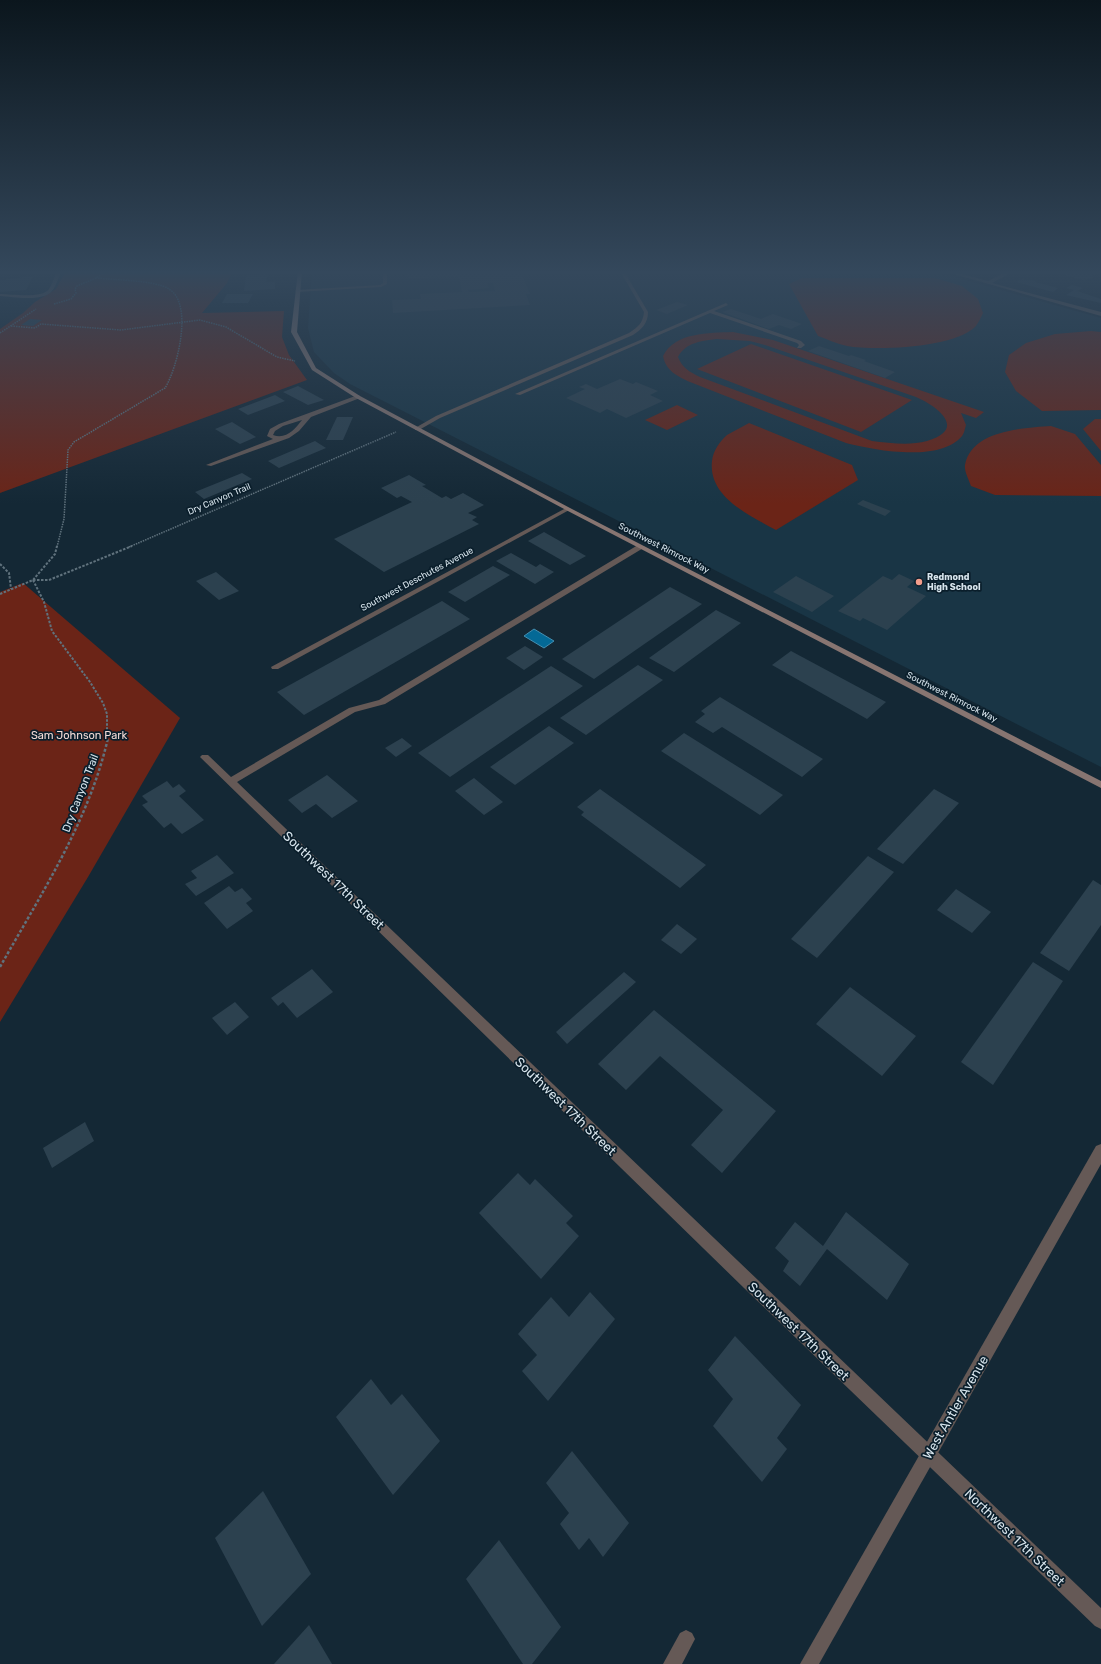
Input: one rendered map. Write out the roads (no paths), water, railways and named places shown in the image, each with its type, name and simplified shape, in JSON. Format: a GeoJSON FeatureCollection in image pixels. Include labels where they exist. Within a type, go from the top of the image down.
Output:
{"type":"FeatureCollection","features":[{"type":"Feature","properties":{"kind":"main road","name":"Southwest Rimrock Way"},"geometry":{"type":"LineString","coordinates":[[302,349],[314,369],[358,397],[568,509],[1101,785]]}},
{"type":"Feature","properties":{"kind":"street"},"geometry":{"type":"LineString","coordinates":[[414,427],[445,420],[502,395],[510,386],[597,349]]}},
{"type":"Feature","properties":{"kind":"street"},"geometry":{"type":"LineString","coordinates":[[518,394],[623,349]]}},
{"type":"Feature","properties":{"kind":"street"},"geometry":{"type":"LineString","coordinates":[[280,438],[270,436],[272,430],[280,425],[358,397]]}},
{"type":"Feature","properties":{"kind":"street"},"geometry":{"type":"LineString","coordinates":[[209,465],[296,432],[308,416]]}},
{"type":"Feature","properties":{"kind":"street","name":"Southwest Deschutes Avenue"},"geometry":{"type":"LineString","coordinates":[[275,666],[568,509]]}},
{"type":"Feature","properties":{"kind":"street"},"geometry":{"type":"LineString","coordinates":[[231,781],[352,710],[382,702],[642,547]]}},
{"type":"Feature","properties":{"kind":"street","name":"Southwest 17th Street"},"geometry":{"type":"LineString","coordinates":[[205,757],[743,1278],[928,1454]]}},
{"type":"Feature","properties":{"kind":"street","name":"West Antler Avenue"},"geometry":{"type":"LineString","coordinates":[[809,1664],[1101,1151]]}},
{"type":"Feature","properties":{"kind":"street","name":"Northwest 17th Street"},"geometry":{"type":"LineString","coordinates":[[928,1454],[1101,1620]]}},
{"type":"Feature","properties":{"kind":"street"},"geometry":{"type":"LineString","coordinates":[[672,1664],[686,1639]]}},
{"type":"Feature","properties":{"kind":"water"},"geometry":{"type":"Polygon","coordinates":[[[534,629],[554,641],[544,648],[524,636],[534,629]]]}},
{"type":"Feature","properties":{"kind":"place","name":"Redmond High School"},"geometry":{"type":"Point","coordinates":[919,582]}},
{"type":"Feature","properties":{"kind":"park label","name":"Sam Johnson Park"},"geometry":{"type":"Point","coordinates":[79,735]}}]}
